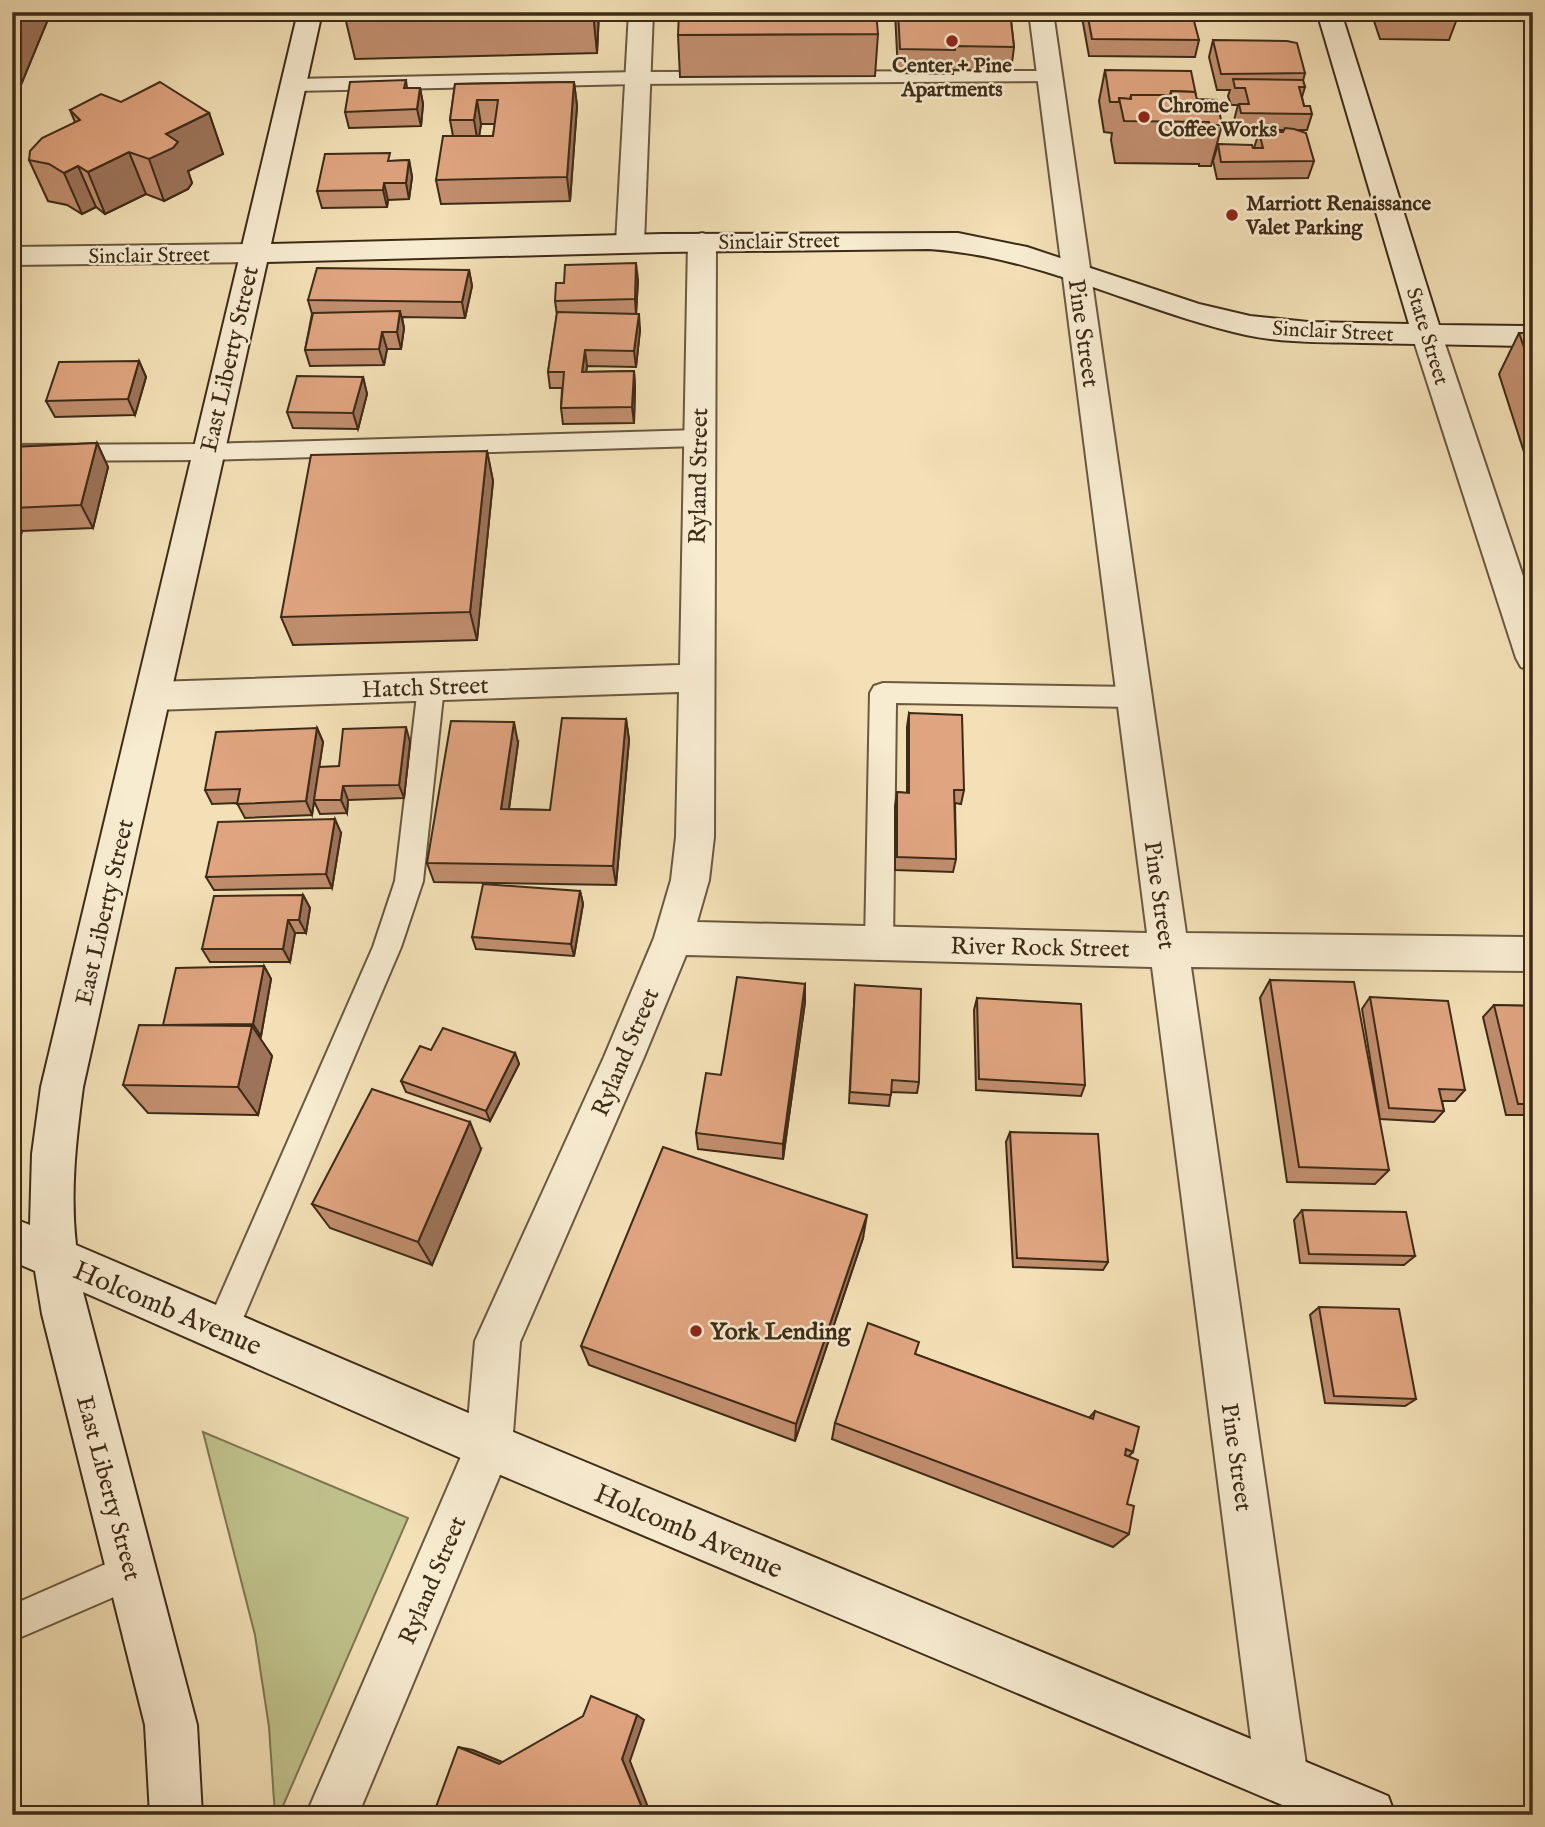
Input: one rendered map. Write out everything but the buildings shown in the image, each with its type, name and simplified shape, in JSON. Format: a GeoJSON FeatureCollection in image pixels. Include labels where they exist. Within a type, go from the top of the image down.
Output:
{"type":"FeatureCollection","features":[{"type":"Feature","properties":{"kind":"street","name":"East Liberty Street"},"geometry":{"type":"LineString","coordinates":[[177,1815],[171,1725],[64,1314],[51,1213],[53,1154],[62,1087],[310,12]]}},
{"type":"Feature","properties":{"kind":"street"},"geometry":{"type":"LineString","coordinates":[[630,243],[641,12]]}},
{"type":"Feature","properties":{"kind":"street","name":"Pine Street"},"geometry":{"type":"LineString","coordinates":[[1041,12],[1282,1778]]}},
{"type":"Feature","properties":{"kind":"street","name":"State Street"},"geometry":{"type":"LineString","coordinates":[[1329,12],[1427,335],[1533,658]]}},
{"type":"Feature","properties":{"kind":"street","name":"Sinclair Street"},"geometry":{"type":"LineString","coordinates":[[12,257],[902,239],[958,242],[1017,253],[1182,309],[1250,326],[1308,332],[1533,336]]}},
{"type":"Feature","properties":{"kind":"street","name":"Ryland Street"},"geometry":{"type":"LineString","coordinates":[[332,1815],[489,1446],[498,1341],[624,1057],[673,938],[690,880],[695,837],[702,242]]}},
{"type":"Feature","properties":{"kind":"street","name":"Hatch Street"},"geometry":{"type":"LineString","coordinates":[[154,696],[696,678]]}},
{"type":"Feature","properties":{"kind":"street","name":"River Rock Street"},"geometry":{"type":"LineString","coordinates":[[673,938],[1167,950],[1533,954]]}},
{"type":"Feature","properties":{"kind":"street","name":"Holcomb Avenue"},"geometry":{"type":"LineString","coordinates":[[12,1240],[489,1446],[1369,1815]]}},
{"type":"Feature","properties":{"kind":"lane"},"geometry":{"type":"LineString","coordinates":[[294,85],[637,78],[1049,76]]}},
{"type":"Feature","properties":{"kind":"lane"},"geometry":{"type":"LineString","coordinates":[[12,453],[207,452],[698,438]]}},
{"type":"Feature","properties":{"kind":"lane"},"geometry":{"type":"LineString","coordinates":[[220,1330],[387,947],[409,881],[430,687]]}},
{"type":"Feature","properties":{"kind":"lane"},"geometry":{"type":"LineString","coordinates":[[879,943],[883,693],[1133,697]]}},
{"type":"Feature","properties":{"kind":"lane"},"geometry":{"type":"LineString","coordinates":[[12,1623],[131,1571]]}},
{"type":"Feature","properties":{"kind":"green space"},"geometry":{"type":"Polygon","coordinates":[[[203,1432],[408,1518],[279,1815],[275,1815],[269,1727],[255,1635],[203,1432]]]}},
{"type":"Feature","properties":{"kind":"place","name":"Center + Pine Apartments"},"geometry":{"type":"Point","coordinates":[952,41]}},
{"type":"Feature","properties":{"kind":"place","name":"Chrome Coffee Works"},"geometry":{"type":"Point","coordinates":[1144,117]}},
{"type":"Feature","properties":{"kind":"place","name":"Marriott Renaissance Valet Parking"},"geometry":{"type":"Point","coordinates":[1232,215]}},
{"type":"Feature","properties":{"kind":"place","name":"York Lending"},"geometry":{"type":"Point","coordinates":[696,1331]}}]}
